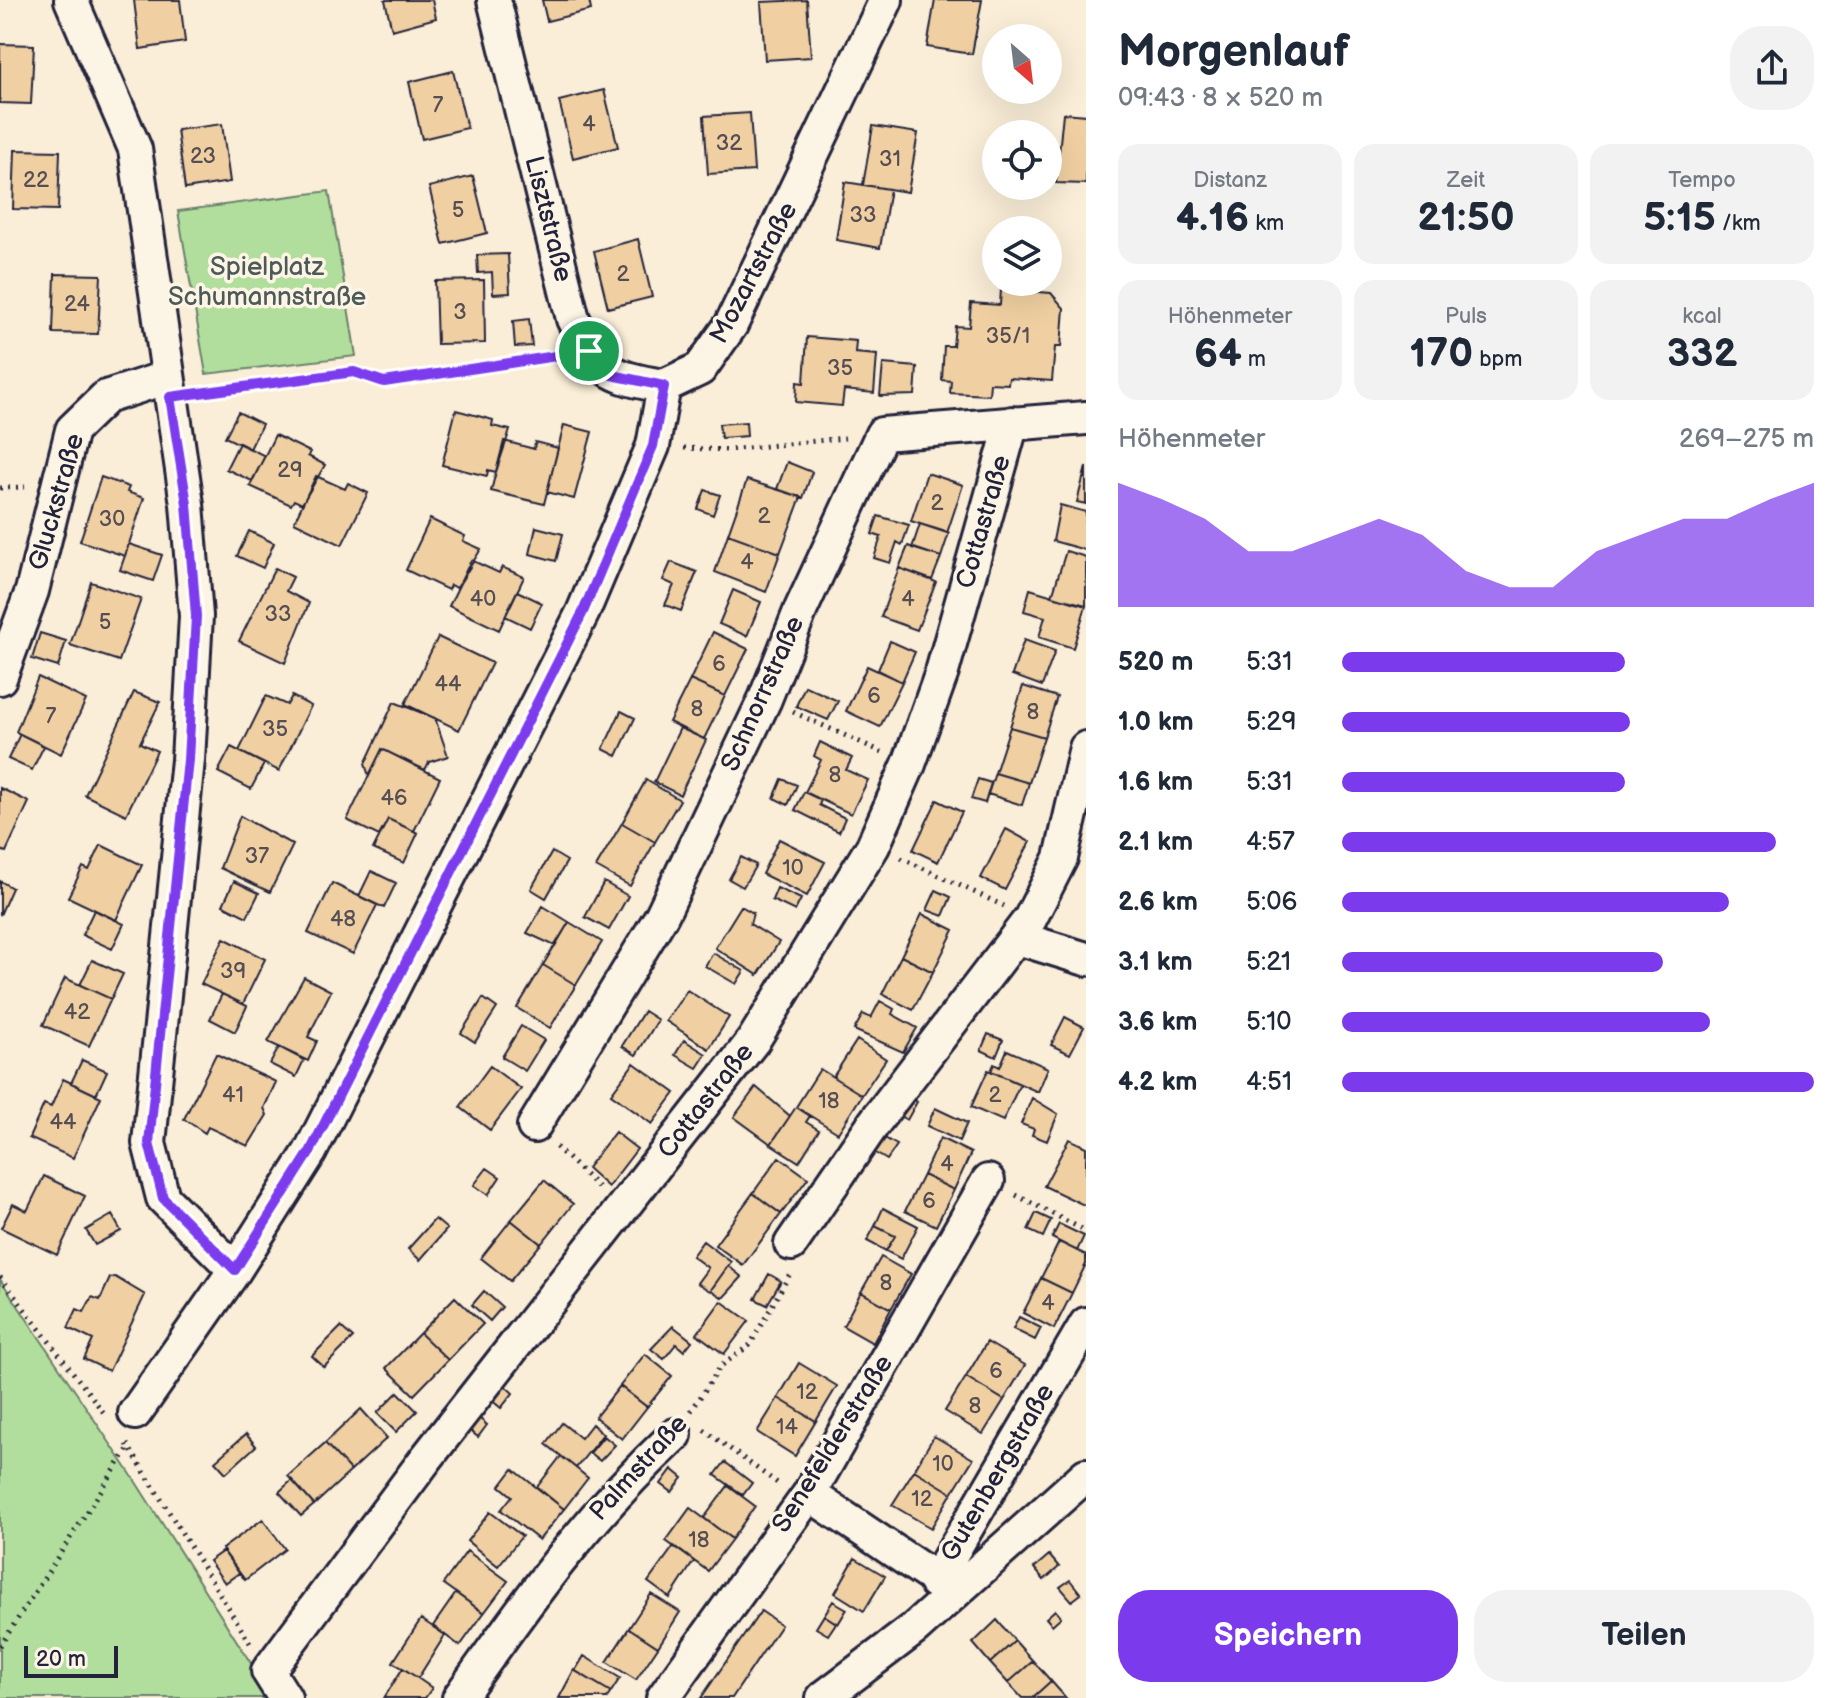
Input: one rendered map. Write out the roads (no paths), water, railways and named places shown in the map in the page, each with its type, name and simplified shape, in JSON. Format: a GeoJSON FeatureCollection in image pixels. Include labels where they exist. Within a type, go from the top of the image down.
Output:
{"type":"FeatureCollection","features":[{"type":"Feature","properties":{"kind":"street"},"geometry":{"type":"LineString","coordinates":[[71,0],[135,149],[187,504],[196,616],[188,760],[149,1143],[163,1198],[235,1270]]}},
{"type":"Feature","properties":{"kind":"street","name":"Lisztstraße"},"geometry":{"type":"LineString","coordinates":[[494,0],[573,319],[589,351],[612,375],[664,386]]}},
{"type":"Feature","properties":{"kind":"street","name":"Mozartstraße"},"geometry":{"type":"LineString","coordinates":[[664,386],[700,369],[731,325],[886,0]]}},
{"type":"Feature","properties":{"kind":"street"},"geometry":{"type":"LineString","coordinates":[[122,1424],[235,1270],[310,1152],[583,612],[653,446],[664,386]]}},
{"type":"Feature","properties":{"kind":"street","name":"Gluckstraße"},"geometry":{"type":"LineString","coordinates":[[0,678],[32,591],[72,430],[106,397],[169,387]]}},
{"type":"Feature","properties":{"kind":"street"},"geometry":{"type":"LineString","coordinates":[[1012,423],[1086,418]]}},
{"type":"Feature","properties":{"kind":"street","name":"Schnorrstraße"},"geometry":{"type":"LineString","coordinates":[[534,1126],[662,915],[765,699],[801,609],[882,434],[1012,423]]}},
{"type":"Feature","properties":{"kind":"street","name":"Cottastraße"},"geometry":{"type":"LineString","coordinates":[[285,1698],[268,1671],[425,1460],[753,1041],[873,846],[909,764],[942,672],[1012,423]]}},
{"type":"Feature","properties":{"kind":"street"},"geometry":{"type":"LineString","coordinates":[[793,1254],[874,1123],[1024,929],[1061,858],[1086,748]]}},
{"type":"Feature","properties":{"kind":"street"},"geometry":{"type":"LineString","coordinates":[[1024,929],[1086,959]]}},
{"type":"Feature","properties":{"kind":"street","name":"Senefelderstraße"},"geometry":{"type":"LineString","coordinates":[[663,1698],[806,1498],[988,1181]]}},
{"type":"Feature","properties":{"kind":"street","name":"Gutenbergstraße"},"geometry":{"type":"LineString","coordinates":[[945,1587],[1086,1324]]}},
{"type":"Feature","properties":{"kind":"street","name":"Palmstraße"},"geometry":{"type":"LineString","coordinates":[[459,1698],[546,1574],[619,1488],[675,1435]]}},
{"type":"Feature","properties":{"kind":"street"},"geometry":{"type":"LineString","coordinates":[[843,1692],[945,1587],[1086,1475]]}},
{"type":"Feature","properties":{"kind":"street"},"geometry":{"type":"LineString","coordinates":[[806,1498],[945,1587]]}},
{"type":"Feature","properties":{"kind":"park label","name":"Spielplatz Schumannstraße"},"geometry":{"type":"Point","coordinates":[267,282]}}]}
